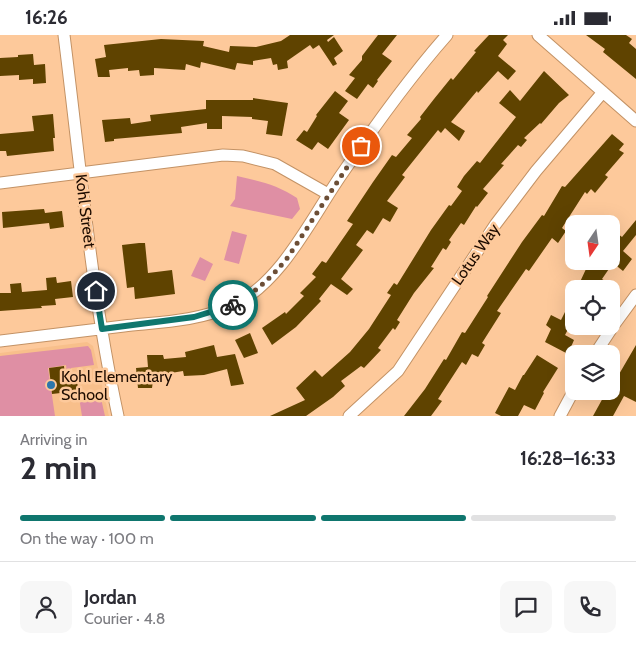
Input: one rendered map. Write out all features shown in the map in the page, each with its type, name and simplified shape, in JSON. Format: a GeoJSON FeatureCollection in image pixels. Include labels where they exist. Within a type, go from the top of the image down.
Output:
{"type":"FeatureCollection","features":[{"type":"Feature","properties":{"kind":"street","name":"Kohl Street"},"geometry":{"type":"LineString","coordinates":[[64,35],[102,329],[118,416]]}},
{"type":"Feature","properties":{"kind":"street"},"geometry":{"type":"LineString","coordinates":[[0,341],[194,317],[232,306],[248,297],[262,287],[288,257],[328,194],[399,94],[447,35]]}},
{"type":"Feature","properties":{"kind":"street"},"geometry":{"type":"LineString","coordinates":[[538,35],[636,121]]}},
{"type":"Feature","properties":{"kind":"street","name":"Lotus Way"},"geometry":{"type":"LineString","coordinates":[[349,416],[398,371],[495,225],[536,171],[603,92]]}},
{"type":"Feature","properties":{"kind":"street"},"geometry":{"type":"LineString","coordinates":[[0,183],[223,155],[243,156],[275,164],[328,194]]}},
{"type":"Feature","properties":{"kind":"street"},"geometry":{"type":"LineString","coordinates":[[601,345],[636,295]]}},
{"type":"Feature","properties":{"kind":"street"},"geometry":{"type":"LineString","coordinates":[[560,416],[569,400]]}},
{"type":"Feature","properties":{"kind":"shaded area"},"geometry":{"type":"Polygon","coordinates":[[[237,176],[283,190],[297,198],[300,209],[292,219],[230,206],[235,199],[237,176]]]}},
{"type":"Feature","properties":{"kind":"shaded area"},"geometry":{"type":"Polygon","coordinates":[[[232,231],[247,235],[239,264],[224,260],[232,231]]]}},
{"type":"Feature","properties":{"kind":"shaded area"},"geometry":{"type":"Polygon","coordinates":[[[200,257],[213,264],[205,281],[191,276],[200,257]]]}},
{"type":"Feature","properties":{"kind":"shaded area","name":"Kohl Elementary School"},"geometry":{"type":"Polygon","coordinates":[[[87,342],[93,346],[109,416],[0,416],[0,353],[87,342]]]}},
{"type":"Feature","properties":{"kind":"shaded area"},"geometry":{"type":"Polygon","coordinates":[[[88,346],[91,350],[94,365],[71,368],[71,373],[67,373],[66,365],[48,368],[55,416],[0,416],[0,356],[88,346]]]}},
{"type":"Feature","properties":{"kind":"shaded area"},"geometry":{"type":"Polygon","coordinates":[[[100,394],[105,416],[82,416],[79,397],[100,394]]]}},
{"type":"Feature","properties":{"kind":"building"},"geometry":{"type":"Polygon","coordinates":[[[290,35],[334,35],[327,40],[328,42],[334,37],[343,51],[334,58],[337,64],[333,66],[319,45],[313,49],[310,45],[287,61],[288,68],[278,70],[277,64],[273,65],[271,58],[253,61],[253,65],[237,63],[235,70],[201,62],[200,68],[186,64],[185,70],[154,68],[154,75],[140,76],[139,70],[128,71],[128,68],[109,70],[110,77],[98,77],[95,59],[106,57],[104,45],[161,39],[204,41],[203,46],[229,52],[230,46],[256,47],[281,41],[290,35]]]}},
{"type":"Feature","properties":{"kind":"building"},"geometry":{"type":"Polygon","coordinates":[[[378,35],[397,35],[382,54],[392,61],[373,88],[368,84],[357,99],[345,91],[355,78],[349,75],[362,60],[362,56],[378,35]]]}},
{"type":"Feature","properties":{"kind":"building"},"geometry":{"type":"Polygon","coordinates":[[[489,35],[508,35],[503,40],[507,44],[498,56],[516,71],[508,80],[498,71],[478,93],[477,91],[451,122],[465,131],[459,141],[445,128],[441,133],[438,130],[402,175],[405,177],[387,201],[398,208],[390,222],[383,218],[373,234],[367,230],[356,245],[363,250],[341,279],[353,289],[347,295],[331,284],[319,299],[321,301],[296,327],[272,345],[262,328],[285,312],[286,314],[304,296],[300,293],[316,277],[312,274],[322,261],[326,263],[353,224],[347,221],[392,155],[396,157],[412,138],[407,135],[421,119],[420,117],[489,35]]]}},
{"type":"Feature","properties":{"kind":"building"},"geometry":{"type":"Polygon","coordinates":[[[586,35],[626,35],[632,39],[629,43],[636,49],[636,79],[603,52],[605,49],[586,35]]]}},
{"type":"Feature","properties":{"kind":"building"},"geometry":{"type":"Polygon","coordinates":[[[33,54],[34,65],[45,64],[46,83],[33,84],[33,79],[19,80],[19,75],[0,76],[0,58],[33,54]]]}},
{"type":"Feature","properties":{"kind":"building"},"geometry":{"type":"Polygon","coordinates":[[[544,71],[569,95],[559,103],[541,124],[524,138],[527,140],[521,147],[518,145],[501,164],[504,165],[483,189],[488,193],[476,206],[464,225],[461,223],[449,240],[451,242],[446,250],[443,248],[431,267],[434,268],[414,293],[397,320],[400,322],[395,330],[393,328],[378,348],[381,350],[364,368],[361,366],[341,381],[345,386],[333,397],[306,416],[270,416],[305,400],[296,388],[315,370],[322,377],[350,352],[369,329],[391,295],[387,293],[394,283],[397,285],[431,230],[462,191],[457,187],[464,176],[477,161],[480,163],[516,117],[499,103],[510,90],[520,101],[544,71]]]}},
{"type":"Feature","properties":{"kind":"building"},"geometry":{"type":"Polygon","coordinates":[[[335,91],[348,101],[339,113],[349,120],[328,149],[318,142],[312,150],[296,140],[304,130],[307,132],[316,115],[335,91]]]}},
{"type":"Feature","properties":{"kind":"building"},"geometry":{"type":"Polygon","coordinates":[[[253,98],[288,103],[282,136],[266,134],[268,121],[252,119],[252,117],[222,116],[222,129],[207,129],[207,123],[181,127],[182,133],[114,139],[114,141],[105,142],[102,120],[130,118],[131,124],[151,121],[150,115],[206,109],[206,100],[253,100],[253,98]]]}},
{"type":"Feature","properties":{"kind":"building"},"geometry":{"type":"Polygon","coordinates":[[[53,114],[54,151],[7,156],[6,151],[0,151],[0,134],[34,131],[32,116],[53,114]]]}},
{"type":"Feature","properties":{"kind":"building"},"geometry":{"type":"Polygon","coordinates":[[[612,134],[624,144],[619,150],[624,153],[605,175],[608,177],[595,193],[591,189],[587,194],[585,192],[570,215],[565,215],[565,223],[562,228],[565,232],[558,243],[552,238],[529,271],[526,269],[497,311],[501,313],[482,343],[485,345],[478,357],[472,354],[466,365],[462,362],[438,399],[442,401],[431,416],[404,416],[425,389],[444,359],[446,360],[462,332],[465,333],[522,242],[542,215],[544,216],[562,186],[565,187],[612,134]]]}},
{"type":"Feature","properties":{"kind":"building"},"geometry":{"type":"Polygon","coordinates":[[[44,209],[45,213],[62,211],[64,227],[50,229],[49,223],[3,228],[2,212],[44,209]]]}},
{"type":"Feature","properties":{"kind":"building"},"geometry":{"type":"Polygon","coordinates":[[[636,220],[636,235],[623,251],[632,259],[623,271],[620,269],[620,236],[622,237],[636,220]]]}},
{"type":"Feature","properties":{"kind":"building"},"geometry":{"type":"Polygon","coordinates":[[[145,243],[148,273],[172,270],[175,294],[135,299],[134,287],[127,288],[122,245],[145,243]]]}},
{"type":"Feature","properties":{"kind":"building"},"geometry":{"type":"Polygon","coordinates":[[[586,270],[608,270],[602,279],[604,280],[581,280],[586,270]]]}},
{"type":"Feature","properties":{"kind":"building"},"geometry":{"type":"Polygon","coordinates":[[[56,277],[57,283],[71,281],[73,297],[55,299],[56,305],[41,306],[42,308],[0,311],[0,293],[11,293],[10,284],[21,283],[22,292],[47,290],[46,278],[56,277]]]}},
{"type":"Feature","properties":{"kind":"building"},"geometry":{"type":"Polygon","coordinates":[[[565,312],[565,335],[574,340],[572,345],[565,345],[565,352],[545,342],[551,329],[546,325],[551,315],[561,320],[565,312]]]}},
{"type":"Feature","properties":{"kind":"building"},"geometry":{"type":"Polygon","coordinates":[[[250,333],[258,353],[244,358],[235,340],[250,333]]]}},
{"type":"Feature","properties":{"kind":"building"},"geometry":{"type":"Polygon","coordinates":[[[214,345],[217,357],[235,354],[244,384],[231,386],[227,369],[204,375],[184,376],[183,371],[165,374],[165,380],[153,381],[152,388],[138,388],[136,368],[148,367],[147,355],[163,355],[164,359],[186,357],[185,352],[214,345]]]}},
{"type":"Feature","properties":{"kind":"building"},"geometry":{"type":"Polygon","coordinates":[[[636,345],[636,402],[624,396],[613,416],[593,416],[602,400],[620,400],[620,373],[636,345]]]}},
{"type":"Feature","properties":{"kind":"building"},"geometry":{"type":"Polygon","coordinates":[[[537,355],[558,368],[543,392],[535,410],[524,405],[518,416],[501,416],[495,413],[509,387],[515,390],[537,355]]]}},
{"type":"Feature","properties":{"kind":"building"},"geometry":{"type":"Polygon","coordinates":[[[64,366],[65,378],[77,377],[78,391],[52,394],[49,368],[64,366]]]}},
{"type":"Feature","properties":{"kind":"way so far"},"geometry":{"type":"LineString","coordinates":[[233,305],[262,287],[288,257],[361,146]]}},
{"type":"Feature","properties":{"kind":"place","name":"Kohl Elementary School"},"geometry":{"type":"Point","coordinates":[51,385]}},
{"type":"Feature","properties":{"kind":"route"},"geometry":{"type":"LineString","coordinates":[[96,291],[102,329],[194,317],[233,305]]}}]}
